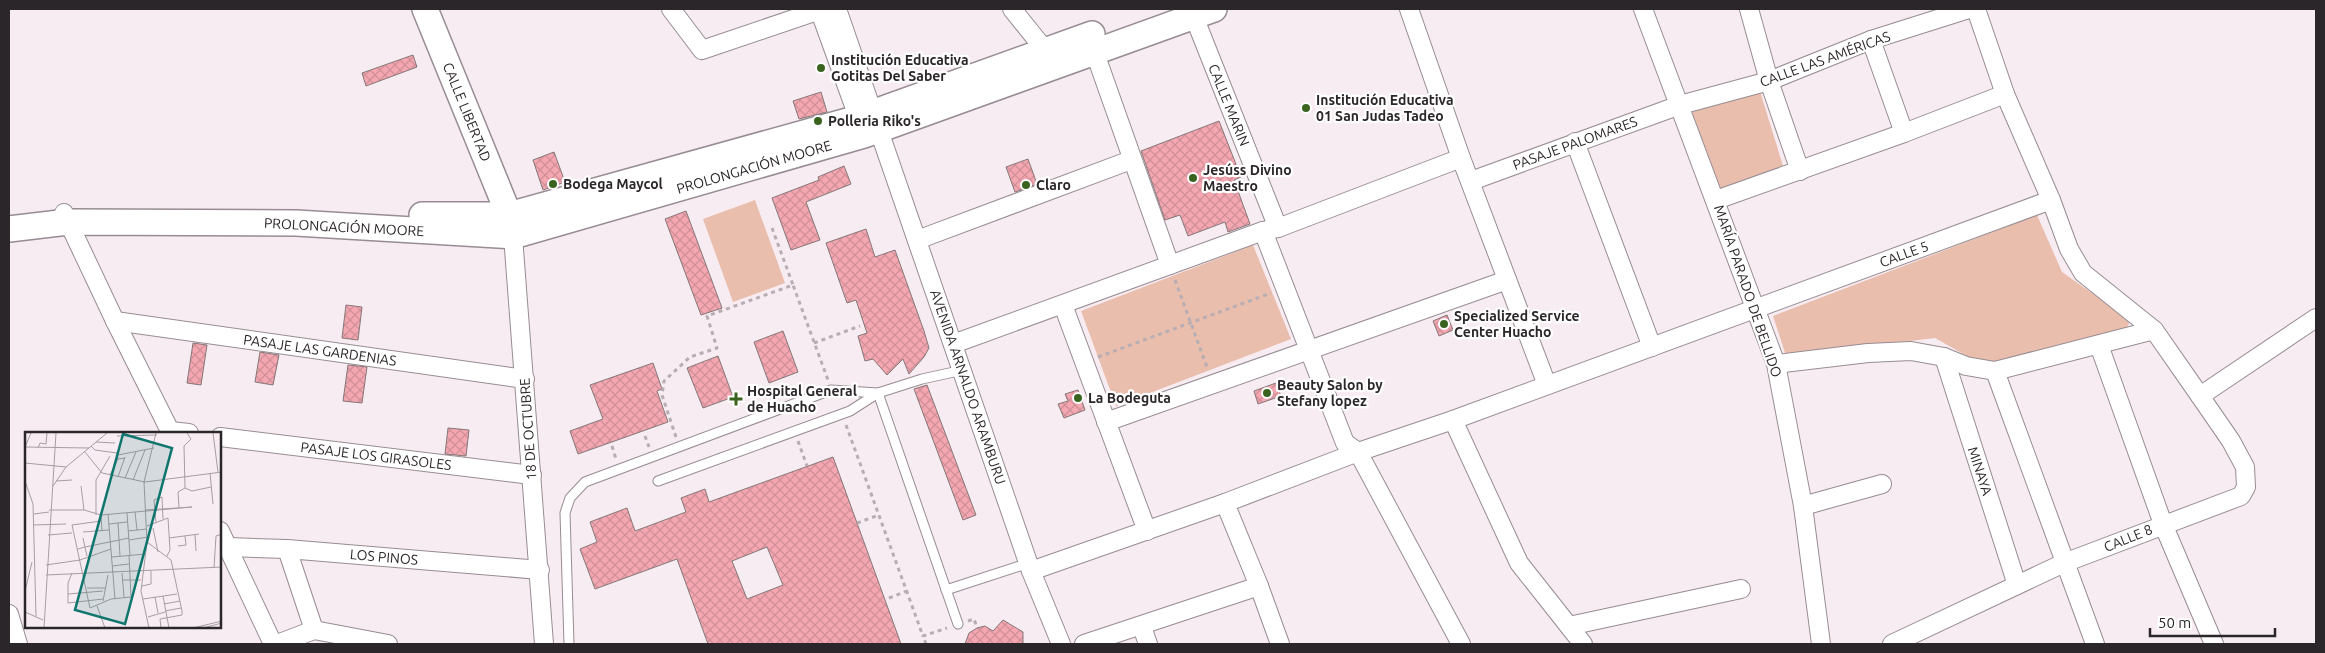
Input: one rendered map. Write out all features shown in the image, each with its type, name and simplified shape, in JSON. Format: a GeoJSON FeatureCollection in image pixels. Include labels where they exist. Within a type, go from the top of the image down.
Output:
{"type":"FeatureCollection","features":[{"type":"Feature","properties":{"kind":"street","name":"CALLE LIBERTAD"},"geometry":{"type":"LineString","coordinates":[[425,9],[511,225]]}},
{"type":"Feature","properties":{"kind":"street"},"geometry":{"type":"LineString","coordinates":[[671,9],[702,50],[820,9],[869,124]]}},
{"type":"Feature","properties":{"kind":"street"},"geometry":{"type":"LineString","coordinates":[[836,9],[869,124]]}},
{"type":"Feature","properties":{"kind":"street"},"geometry":{"type":"LineString","coordinates":[[1012,9],[1045,50]]}},
{"type":"Feature","properties":{"kind":"street","name":"PROLONGACIÓN MOORE"},"geometry":{"type":"LineString","coordinates":[[869,124],[1045,50],[1091,43],[1162,9]]}},
{"type":"Feature","properties":{"kind":"street"},"geometry":{"type":"LineString","coordinates":[[1409,9],[1461,158],[1547,385]]}},
{"type":"Feature","properties":{"kind":"street","name":"MARÍA PARADO DE BELLIDO"},"geometry":{"type":"LineString","coordinates":[[1643,9],[1776,364],[1803,506],[1821,644]]}},
{"type":"Feature","properties":{"kind":"street"},"geometry":{"type":"LineString","coordinates":[[1749,9],[1768,81],[1800,171]]}},
{"type":"Feature","properties":{"kind":"street","name":"CALLE LAS AMÉRICAS"},"geometry":{"type":"LineString","coordinates":[[1680,105],[1768,81],[1871,40],[1969,9]]}},
{"type":"Feature","properties":{"kind":"street"},"geometry":{"type":"LineString","coordinates":[[1976,9],[2005,94],[2051,200],[2069,249],[2083,273],[2154,330],[2200,396],[2316,318]]}},
{"type":"Feature","properties":{"kind":"street","name":"PROLONGACIÓN MOORE"},"geometry":{"type":"LineString","coordinates":[[9,217],[65,216],[511,225],[869,124],[1091,43],[1200,11]]}},
{"type":"Feature","properties":{"kind":"street","name":"CALLE MARIN"},"geometry":{"type":"LineString","coordinates":[[1200,11],[1270,229],[1285,288],[1345,443],[1358,452],[1461,644]]}},
{"type":"Feature","properties":{"kind":"street"},"geometry":{"type":"LineString","coordinates":[[1871,40],[1904,133]]}},
{"type":"Feature","properties":{"kind":"street"},"geometry":{"type":"LineString","coordinates":[[1091,43],[1131,160],[1170,265]]}},
{"type":"Feature","properties":{"kind":"street"},"geometry":{"type":"LineString","coordinates":[[1716,200],[1904,133],[2005,94]]}},
{"type":"Feature","properties":{"kind":"street","name":"PASAJE PALOMARES"},"geometry":{"type":"LineString","coordinates":[[1471,181],[1680,105]]}},
{"type":"Feature","properties":{"kind":"street","name":"AVENIDA ARNALDO ARAMBURU"},"geometry":{"type":"LineString","coordinates":[[869,124],[917,240],[1030,567],[1061,644]]}},
{"type":"Feature","properties":{"kind":"street"},"geometry":{"type":"LineString","coordinates":[[1575,142],[1652,347]]}},
{"type":"Feature","properties":{"kind":"street"},"geometry":{"type":"LineString","coordinates":[[953,344],[1461,158]]}},
{"type":"Feature","properties":{"kind":"street"},"geometry":{"type":"LineString","coordinates":[[917,240],[1131,160]]}},
{"type":"Feature","properties":{"kind":"street","name":"CALLE 5"},"geometry":{"type":"LineString","coordinates":[[1030,567],[1146,531],[1225,503],[1358,452],[1453,420],[2051,200]]}},
{"type":"Feature","properties":{"kind":"street","name":"PROLONGACIÓN MOORE"},"geometry":{"type":"LineString","coordinates":[[9,229],[65,216]]}},
{"type":"Feature","properties":{"kind":"street"},"geometry":{"type":"LineString","coordinates":[[65,216],[170,432]]}},
{"type":"Feature","properties":{"kind":"street","name":"18 DE OCTUBRE"},"geometry":{"type":"LineString","coordinates":[[511,225],[525,379],[544,644]]}},
{"type":"Feature","properties":{"kind":"street"},"geometry":{"type":"LineString","coordinates":[[1106,422],[1507,280]]}},
{"type":"Feature","properties":{"kind":"street"},"geometry":{"type":"LineString","coordinates":[[1063,305],[1146,531]]}},
{"type":"Feature","properties":{"kind":"street","name":"PASAJE LAS GARDENIAS"},"geometry":{"type":"LineString","coordinates":[[115,321],[525,379]]}},
{"type":"Feature","properties":{"kind":"street"},"geometry":{"type":"LineString","coordinates":[[1776,364],[1868,353],[1912,351],[1944,357],[1966,366],[1995,371],[2154,330]]}},
{"type":"Feature","properties":{"kind":"street"},"geometry":{"type":"LineString","coordinates":[[2099,345],[2163,524],[2214,644]]}},
{"type":"Feature","properties":{"kind":"street","name":"MINAYA"},"geometry":{"type":"LineString","coordinates":[[1944,357],[2017,585]]}},
{"type":"Feature","properties":{"kind":"street"},"geometry":{"type":"LineString","coordinates":[[1995,371],[2095,644]]}},
{"type":"Feature","properties":{"kind":"street","name":"CALLE 8"},"geometry":{"type":"LineString","coordinates":[[1892,644],[2064,563],[2163,524],[2242,496],[2246,487],[2245,468],[2231,441],[2200,396]]}},
{"type":"Feature","properties":{"kind":"street"},"geometry":{"type":"LineString","coordinates":[[1453,420],[1519,563],[1583,644]]}},
{"type":"Feature","properties":{"kind":"street","name":"PASAJE LOS GIRASOLES"},"geometry":{"type":"LineString","coordinates":[[221,437],[532,475]]}},
{"type":"Feature","properties":{"kind":"street"},"geometry":{"type":"LineString","coordinates":[[1803,506],[1882,484]]}},
{"type":"Feature","properties":{"kind":"street"},"geometry":{"type":"LineString","coordinates":[[1225,503],[1259,586],[1280,644]]}},
{"type":"Feature","properties":{"kind":"street"},"geometry":{"type":"LineString","coordinates":[[224,539],[273,644]]}},
{"type":"Feature","properties":{"kind":"street","name":"LOS PINOS"},"geometry":{"type":"LineString","coordinates":[[224,539],[287,549],[540,570]]}},
{"type":"Feature","properties":{"kind":"street"},"geometry":{"type":"LineString","coordinates":[[287,549],[314,630]]}},
{"type":"Feature","properties":{"kind":"street"},"geometry":{"type":"LineString","coordinates":[[1084,644],[1142,627],[1259,586]]}},
{"type":"Feature","properties":{"kind":"street"},"geometry":{"type":"LineString","coordinates":[[1569,626],[1742,589]]}},
{"type":"Feature","properties":{"kind":"street"},"geometry":{"type":"LineString","coordinates":[[9,614],[18,644]]}},
{"type":"Feature","properties":{"kind":"street"},"geometry":{"type":"LineString","coordinates":[[1142,627],[1148,644]]}},
{"type":"Feature","properties":{"kind":"street"},"geometry":{"type":"LineString","coordinates":[[278,644],[314,630],[388,644]]}},
{"type":"Feature","properties":{"kind":"lane"},"geometry":{"type":"LineString","coordinates":[[658,481],[842,414],[878,393],[922,379],[963,370]]}},
{"type":"Feature","properties":{"kind":"lane"},"geometry":{"type":"LineString","coordinates":[[569,644],[565,513],[570,498],[585,482],[832,390],[878,393]]}},
{"type":"Feature","properties":{"kind":"lane"},"geometry":{"type":"LineString","coordinates":[[878,393],[958,624]]}},
{"type":"Feature","properties":{"kind":"lane"},"geometry":{"type":"LineString","coordinates":[[946,590],[1030,567]]}},
{"type":"Feature","properties":{"kind":"path"},"geometry":{"type":"LineString","coordinates":[[772,228],[832,390]]}},
{"type":"Feature","properties":{"kind":"path"},"geometry":{"type":"LineString","coordinates":[[1170,265],[1213,383]]}},
{"type":"Feature","properties":{"kind":"path"},"geometry":{"type":"LineString","coordinates":[[680,447],[662,395],[664,382],[690,357],[717,348],[707,316],[793,285]]}},
{"type":"Feature","properties":{"kind":"path"},"geometry":{"type":"LineString","coordinates":[[1084,363],[1285,288]]}},
{"type":"Feature","properties":{"kind":"path"},"geometry":{"type":"LineString","coordinates":[[814,343],[860,326]]}},
{"type":"Feature","properties":{"kind":"path"},"geometry":{"type":"LineString","coordinates":[[842,414],[923,636]]}},
{"type":"Feature","properties":{"kind":"path"},"geometry":{"type":"LineString","coordinates":[[794,431],[807,466]]}},
{"type":"Feature","properties":{"kind":"path"},"geometry":{"type":"LineString","coordinates":[[857,523],[879,515]]}},
{"type":"Feature","properties":{"kind":"path"},"geometry":{"type":"LineString","coordinates":[[889,598],[907,592]]}},
{"type":"Feature","properties":{"kind":"shaded area"},"geometry":{"type":"Polygon","coordinates":[[[1759,88],[1784,169],[1721,192],[1692,112],[1759,88]]]}},
{"type":"Feature","properties":{"kind":"shaded area"},"geometry":{"type":"Polygon","coordinates":[[[755,200],[785,283],[733,302],[703,219],[755,200]]]}},
{"type":"Feature","properties":{"kind":"shaded area"},"geometry":{"type":"Polygon","coordinates":[[[2037,215],[2062,272],[2130,320],[2126,332],[1988,368],[1935,338],[1786,356],[1773,316],[2037,215]]]}},
{"type":"Feature","properties":{"kind":"shaded area"},"geometry":{"type":"Polygon","coordinates":[[[1253,245],[1291,339],[1116,406],[1081,311],[1253,245]]]}},
{"type":"Feature","properties":{"kind":"building"},"geometry":{"type":"Polygon","coordinates":[[[413,55],[417,67],[366,86],[362,73],[413,55]]]}},
{"type":"Feature","properties":{"kind":"building"},"geometry":{"type":"Polygon","coordinates":[[[821,92],[827,112],[799,119],[793,101],[821,92]]]}},
{"type":"Feature","properties":{"kind":"building","name":"Jesúss Divino Maestro"},"geometry":{"type":"Polygon","coordinates":[[[1219,121],[1241,177],[1234,180],[1250,224],[1228,232],[1225,222],[1188,236],[1180,215],[1165,220],[1141,151],[1219,121]]]}},
{"type":"Feature","properties":{"kind":"building"},"geometry":{"type":"Polygon","coordinates":[[[554,152],[565,182],[543,190],[533,160],[554,152]]]}},
{"type":"Feature","properties":{"kind":"building"},"geometry":{"type":"Polygon","coordinates":[[[1028,159],[1037,184],[1015,192],[1006,167],[1028,159]]]}},
{"type":"Feature","properties":{"kind":"building"},"geometry":{"type":"Polygon","coordinates":[[[844,166],[851,184],[806,202],[820,240],[791,250],[772,198],[819,180],[818,177],[844,166]]]}},
{"type":"Feature","properties":{"kind":"building"},"geometry":{"type":"Polygon","coordinates":[[[686,211],[722,308],[701,315],[665,219],[686,211]]]}},
{"type":"Feature","properties":{"kind":"building"},"geometry":{"type":"Polygon","coordinates":[[[866,229],[875,257],[895,250],[924,331],[929,348],[924,357],[909,374],[903,359],[887,375],[873,359],[865,361],[858,336],[867,333],[856,300],[847,303],[826,243],[866,229]]]}},
{"type":"Feature","properties":{"kind":"building"},"geometry":{"type":"Polygon","coordinates":[[[346,305],[362,307],[358,340],[342,338],[346,305]]]}},
{"type":"Feature","properties":{"kind":"building"},"geometry":{"type":"Polygon","coordinates":[[[1447,315],[1453,330],[1439,336],[1433,321],[1447,315]]]}},
{"type":"Feature","properties":{"kind":"building"},"geometry":{"type":"Polygon","coordinates":[[[783,331],[798,372],[769,383],[754,342],[783,331]]]}},
{"type":"Feature","properties":{"kind":"building"},"geometry":{"type":"Polygon","coordinates":[[[193,343],[207,345],[201,385],[187,383],[193,343]]]}},
{"type":"Feature","properties":{"kind":"building"},"geometry":{"type":"Polygon","coordinates":[[[260,352],[279,355],[273,385],[255,382],[260,352]]]}},
{"type":"Feature","properties":{"kind":"building"},"geometry":{"type":"Polygon","coordinates":[[[718,356],[733,397],[703,408],[687,368],[718,356]]]}},
{"type":"Feature","properties":{"kind":"building"},"geometry":{"type":"Polygon","coordinates":[[[653,363],[662,389],[657,391],[668,422],[578,454],[570,431],[603,419],[590,385],[653,363]]]}},
{"type":"Feature","properties":{"kind":"building"},"geometry":{"type":"Polygon","coordinates":[[[348,365],[367,367],[362,403],[343,401],[348,365]]]}},
{"type":"Feature","properties":{"kind":"building","name":"Beauty Salon by Stefany lopez"},"geometry":{"type":"Polygon","coordinates":[[[1276,383],[1281,396],[1258,404],[1254,391],[1276,383]]]}},
{"type":"Feature","properties":{"kind":"building"},"geometry":{"type":"Polygon","coordinates":[[[927,385],[976,515],[963,520],[914,389],[927,385]]]}},
{"type":"Feature","properties":{"kind":"building"},"geometry":{"type":"Polygon","coordinates":[[[1078,390],[1085,410],[1064,418],[1058,404],[1068,401],[1065,394],[1078,390]]]}},
{"type":"Feature","properties":{"kind":"building"},"geometry":{"type":"Polygon","coordinates":[[[448,428],[469,430],[466,456],[445,454],[448,428]]]}},
{"type":"Feature","properties":{"kind":"building"},"geometry":{"type":"Polygon","coordinates":[[[833,457],[901,644],[708,644],[677,559],[595,589],[580,549],[597,542],[590,522],[627,508],[635,531],[686,512],[681,498],[705,489],[709,502],[833,457]],[[767,547],[732,561],[747,599],[783,585],[767,547]]]}},
{"type":"Feature","properties":{"kind":"building"},"geometry":{"type":"Polygon","coordinates":[[[1003,620],[1023,632],[1023,644],[965,644],[969,633],[985,626],[993,631],[1003,620]]]}},
{"type":"Feature","properties":{"kind":"place","name":"Institución Educativa Gotitas Del Saber"},"geometry":{"type":"Point","coordinates":[821,68]}},
{"type":"Feature","properties":{"kind":"place","name":"Institución Educativa 01 San Judas Tadeo"},"geometry":{"type":"Point","coordinates":[1306,108]}},
{"type":"Feature","properties":{"kind":"place","name":"Polleria Riko's"},"geometry":{"type":"Point","coordinates":[818,121]}},
{"type":"Feature","properties":{"kind":"place","name":"Jesúss Divino Maestro"},"geometry":{"type":"Point","coordinates":[1193,178]}},
{"type":"Feature","properties":{"kind":"place","name":"Bodega Maycol"},"geometry":{"type":"Point","coordinates":[553,184]}},
{"type":"Feature","properties":{"kind":"place","name":"Claro"},"geometry":{"type":"Point","coordinates":[1026,185]}},
{"type":"Feature","properties":{"kind":"place","name":"Specialized Service Center Huacho"},"geometry":{"type":"Point","coordinates":[1444,324]}},
{"type":"Feature","properties":{"kind":"place","name":"Beauty Salon by Stefany lopez"},"geometry":{"type":"Point","coordinates":[1267,393]}},
{"type":"Feature","properties":{"kind":"place","name":"La Bodeguta"},"geometry":{"type":"Point","coordinates":[1078,398]}},
{"type":"Feature","properties":{"kind":"place","name":"Hospital General de Huacho"},"geometry":{"type":"Point","coordinates":[736,399]}}]}
